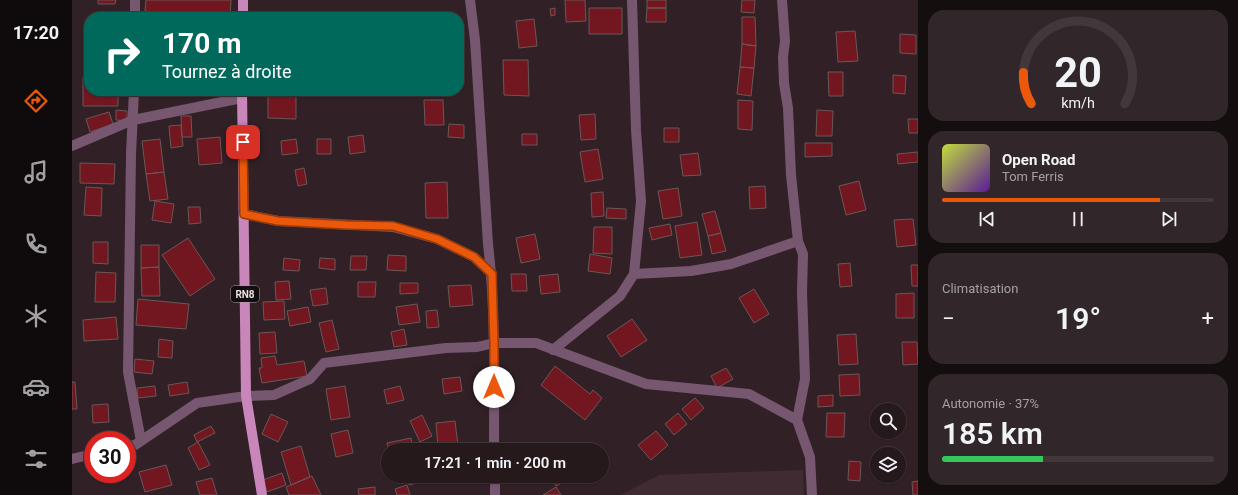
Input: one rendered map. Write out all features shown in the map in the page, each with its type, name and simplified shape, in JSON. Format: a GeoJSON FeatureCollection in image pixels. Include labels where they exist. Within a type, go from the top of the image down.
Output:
{"type":"FeatureCollection","features":[{"type":"Feature","properties":{"kind":"main road"},"geometry":{"type":"LineString","coordinates":[[243,0],[243,12]]}},
{"type":"Feature","properties":{"kind":"main road","name":"RN8"},"geometry":{"type":"LineString","coordinates":[[242,96],[246,396],[262,495]]}},
{"type":"Feature","properties":{"kind":"street"},"geometry":{"type":"LineString","coordinates":[[135,0],[135,12]]}},
{"type":"Feature","properties":{"kind":"street"},"geometry":{"type":"LineString","coordinates":[[470,0],[476,47],[488,244],[492,274],[494,443]]}},
{"type":"Feature","properties":{"kind":"street"},"geometry":{"type":"LineString","coordinates":[[553,350],[620,296],[634,274],[641,201],[636,130],[632,0]]}},
{"type":"Feature","properties":{"kind":"street"},"geometry":{"type":"LineString","coordinates":[[782,0],[785,41],[783,57],[784,83],[788,108],[791,175],[798,241],[804,254],[802,307],[804,380],[797,420],[810,457],[812,495]]}},
{"type":"Feature","properties":{"kind":"street"},"geometry":{"type":"LineString","coordinates":[[134,96],[131,154],[128,372],[141,441]]}},
{"type":"Feature","properties":{"kind":"street"},"geometry":{"type":"LineString","coordinates":[[72,146],[133,120],[238,96]]}},
{"type":"Feature","properties":{"kind":"street"},"geometry":{"type":"LineString","coordinates":[[244,214],[278,221],[393,226],[437,239],[474,257],[492,274]]}},
{"type":"Feature","properties":{"kind":"street"},"geometry":{"type":"LineString","coordinates":[[634,274],[691,271],[731,264],[798,241]]}},
{"type":"Feature","properties":{"kind":"street"},"geometry":{"type":"LineString","coordinates":[[136,444],[197,403],[246,396],[274,395],[310,379],[324,363],[426,350],[477,347],[494,343],[536,343],[646,384],[749,394],[797,420]]}},
{"type":"Feature","properties":{"kind":"street"},"geometry":{"type":"LineString","coordinates":[[72,459],[84,456]]}},
{"type":"Feature","properties":{"kind":"street"},"geometry":{"type":"LineString","coordinates":[[495,483],[495,495]]}},
{"type":"Feature","properties":{"kind":"shaded area"},"geometry":{"type":"Polygon","coordinates":[[[803,470],[804,495],[621,495],[659,475],[803,470]]]}},
{"type":"Feature","properties":{"kind":"building"},"geometry":{"type":"Polygon","coordinates":[[[98,0],[116,0],[115,4],[98,4],[98,0]]]}},
{"type":"Feature","properties":{"kind":"building"},"geometry":{"type":"Polygon","coordinates":[[[146,0],[231,0],[230,12],[145,11],[146,0]]]}},
{"type":"Feature","properties":{"kind":"building"},"geometry":{"type":"Polygon","coordinates":[[[565,0],[585,0],[586,21],[566,22],[565,0]]]}},
{"type":"Feature","properties":{"kind":"building"},"geometry":{"type":"Polygon","coordinates":[[[647,0],[666,0],[666,8],[647,8],[647,0]]]}},
{"type":"Feature","properties":{"kind":"building"},"geometry":{"type":"Polygon","coordinates":[[[742,0],[755,0],[754,13],[741,12],[742,0]]]}},
{"type":"Feature","properties":{"kind":"building"},"geometry":{"type":"Polygon","coordinates":[[[555,8],[555,15],[551,16],[550,9],[555,8]]]}},
{"type":"Feature","properties":{"kind":"building"},"geometry":{"type":"Polygon","coordinates":[[[589,8],[622,8],[622,34],[589,34],[589,8]]]}},
{"type":"Feature","properties":{"kind":"building"},"geometry":{"type":"Polygon","coordinates":[[[647,8],[666,8],[666,22],[646,22],[647,8]]]}},
{"type":"Feature","properties":{"kind":"building"},"geometry":{"type":"Polygon","coordinates":[[[742,17],[755,17],[756,46],[742,44],[742,17]]]}},
{"type":"Feature","properties":{"kind":"building"},"geometry":{"type":"Polygon","coordinates":[[[534,19],[537,46],[519,48],[516,21],[534,19]]]}},
{"type":"Feature","properties":{"kind":"building"},"geometry":{"type":"Polygon","coordinates":[[[855,31],[858,61],[838,62],[836,32],[855,31]]]}},
{"type":"Feature","properties":{"kind":"building"},"geometry":{"type":"Polygon","coordinates":[[[900,34],[916,35],[916,54],[900,53],[900,34]]]}},
{"type":"Feature","properties":{"kind":"building"},"geometry":{"type":"Polygon","coordinates":[[[742,44],[756,46],[754,68],[740,67],[742,44]]]}},
{"type":"Feature","properties":{"kind":"building"},"geometry":{"type":"Polygon","coordinates":[[[503,60],[528,60],[529,96],[504,95],[503,60]]]}},
{"type":"Feature","properties":{"kind":"building"},"geometry":{"type":"Polygon","coordinates":[[[740,67],[754,68],[751,96],[737,94],[740,67]]]}},
{"type":"Feature","properties":{"kind":"building"},"geometry":{"type":"Polygon","coordinates":[[[828,72],[843,72],[843,96],[829,96],[828,72]]]}},
{"type":"Feature","properties":{"kind":"building"},"geometry":{"type":"Polygon","coordinates":[[[893,75],[906,76],[905,94],[893,93],[893,75]]]}},
{"type":"Feature","properties":{"kind":"building"},"geometry":{"type":"Polygon","coordinates":[[[83,77],[84,96],[118,96],[118,106],[83,106],[83,77]]]}},
{"type":"Feature","properties":{"kind":"building"},"geometry":{"type":"Polygon","coordinates":[[[268,96],[296,96],[296,119],[268,118],[268,96]]]}},
{"type":"Feature","properties":{"kind":"building"},"geometry":{"type":"Polygon","coordinates":[[[424,100],[443,100],[444,125],[425,125],[424,100]]]}},
{"type":"Feature","properties":{"kind":"building"},"geometry":{"type":"Polygon","coordinates":[[[738,100],[753,101],[752,130],[738,129],[738,100]]]}},
{"type":"Feature","properties":{"kind":"building"},"geometry":{"type":"Polygon","coordinates":[[[116,110],[127,111],[127,121],[116,120],[116,110]]]}},
{"type":"Feature","properties":{"kind":"building"},"geometry":{"type":"Polygon","coordinates":[[[817,110],[833,111],[832,136],[816,136],[817,110]]]}},
{"type":"Feature","properties":{"kind":"building"},"geometry":{"type":"Polygon","coordinates":[[[109,112],[113,124],[90,132],[86,119],[109,112]]]}},
{"type":"Feature","properties":{"kind":"building"},"geometry":{"type":"Polygon","coordinates":[[[595,114],[596,139],[581,140],[579,115],[595,114]]]}},
{"type":"Feature","properties":{"kind":"building"},"geometry":{"type":"Polygon","coordinates":[[[181,116],[191,116],[192,137],[182,137],[181,116]]]}},
{"type":"Feature","properties":{"kind":"building"},"geometry":{"type":"Polygon","coordinates":[[[908,119],[918,119],[918,133],[909,133],[908,119]]]}},
{"type":"Feature","properties":{"kind":"building"},"geometry":{"type":"Polygon","coordinates":[[[449,124],[464,125],[464,138],[448,137],[449,124]]]}},
{"type":"Feature","properties":{"kind":"building"},"geometry":{"type":"Polygon","coordinates":[[[181,125],[183,146],[171,148],[169,126],[181,125]]]}},
{"type":"Feature","properties":{"kind":"building"},"geometry":{"type":"Polygon","coordinates":[[[664,128],[679,128],[679,142],[664,142],[664,128]]]}},
{"type":"Feature","properties":{"kind":"building"},"geometry":{"type":"Polygon","coordinates":[[[522,134],[537,134],[537,145],[522,145],[522,134]]]}},
{"type":"Feature","properties":{"kind":"building"},"geometry":{"type":"Polygon","coordinates":[[[363,135],[365,152],[350,154],[348,137],[363,135]]]}},
{"type":"Feature","properties":{"kind":"building"},"geometry":{"type":"Polygon","coordinates":[[[220,137],[222,163],[199,165],[197,139],[220,137]]]}},
{"type":"Feature","properties":{"kind":"building"},"geometry":{"type":"Polygon","coordinates":[[[160,139],[164,172],[146,174],[142,141],[160,139]]]}},
{"type":"Feature","properties":{"kind":"building"},"geometry":{"type":"Polygon","coordinates":[[[296,139],[298,153],[282,155],[281,141],[296,139]]]}},
{"type":"Feature","properties":{"kind":"building"},"geometry":{"type":"Polygon","coordinates":[[[317,139],[331,139],[331,154],[317,154],[317,139]]]}},
{"type":"Feature","properties":{"kind":"building"},"geometry":{"type":"Polygon","coordinates":[[[805,143],[832,143],[832,156],[805,157],[805,143]]]}},
{"type":"Feature","properties":{"kind":"building"},"geometry":{"type":"Polygon","coordinates":[[[598,149],[603,179],[585,182],[580,152],[598,149]]]}},
{"type":"Feature","properties":{"kind":"building"},"geometry":{"type":"Polygon","coordinates":[[[918,152],[918,162],[898,164],[897,154],[918,152]]]}},
{"type":"Feature","properties":{"kind":"building"},"geometry":{"type":"Polygon","coordinates":[[[698,153],[701,175],[683,176],[680,155],[698,153]]]}},
{"type":"Feature","properties":{"kind":"building"},"geometry":{"type":"Polygon","coordinates":[[[80,163],[115,164],[114,184],[80,183],[80,163]]]}},
{"type":"Feature","properties":{"kind":"building"},"geometry":{"type":"Polygon","coordinates":[[[304,168],[307,184],[298,186],[295,170],[304,168]]]}},
{"type":"Feature","properties":{"kind":"building"},"geometry":{"type":"Polygon","coordinates":[[[164,172],[168,199],[150,201],[146,174],[164,172]]]}},
{"type":"Feature","properties":{"kind":"building"},"geometry":{"type":"Polygon","coordinates":[[[859,181],[866,210],[846,215],[839,186],[859,181]]]}},
{"type":"Feature","properties":{"kind":"building"},"geometry":{"type":"Polygon","coordinates":[[[447,182],[448,218],[426,218],[425,183],[447,182]]]}},
{"type":"Feature","properties":{"kind":"building"},"geometry":{"type":"Polygon","coordinates":[[[765,186],[766,208],[750,209],[749,187],[765,186]]]}},
{"type":"Feature","properties":{"kind":"building"},"geometry":{"type":"Polygon","coordinates":[[[86,187],[102,188],[101,216],[84,215],[86,187]]]}},
{"type":"Feature","properties":{"kind":"building"},"geometry":{"type":"Polygon","coordinates":[[[678,188],[682,216],[663,219],[658,191],[678,188]]]}},
{"type":"Feature","properties":{"kind":"building"},"geometry":{"type":"Polygon","coordinates":[[[603,192],[604,216],[592,217],[591,193],[603,192]]]}},
{"type":"Feature","properties":{"kind":"building"},"geometry":{"type":"Polygon","coordinates":[[[155,201],[174,204],[171,223],[152,220],[155,201]]]}},
{"type":"Feature","properties":{"kind":"building"},"geometry":{"type":"Polygon","coordinates":[[[188,207],[200,207],[201,223],[189,224],[188,207]]]}},
{"type":"Feature","properties":{"kind":"building"},"geometry":{"type":"Polygon","coordinates":[[[607,208],[626,209],[626,219],[606,218],[607,208]]]}},
{"type":"Feature","properties":{"kind":"building"},"geometry":{"type":"Polygon","coordinates":[[[715,211],[721,233],[708,236],[702,214],[715,211]]]}},
{"type":"Feature","properties":{"kind":"building"},"geometry":{"type":"Polygon","coordinates":[[[913,219],[916,245],[897,247],[894,220],[913,219]]]}},
{"type":"Feature","properties":{"kind":"building"},"geometry":{"type":"Polygon","coordinates":[[[697,222],[702,255],[680,258],[675,226],[697,222]]]}},
{"type":"Feature","properties":{"kind":"building"},"geometry":{"type":"Polygon","coordinates":[[[670,224],[672,235],[652,240],[649,228],[670,224]]]}},
{"type":"Feature","properties":{"kind":"building"},"geometry":{"type":"Polygon","coordinates":[[[594,227],[612,227],[612,254],[593,253],[594,227]]]}},
{"type":"Feature","properties":{"kind":"building"},"geometry":{"type":"Polygon","coordinates":[[[721,233],[726,251],[712,254],[708,236],[721,233]]]}},
{"type":"Feature","properties":{"kind":"building"},"geometry":{"type":"Polygon","coordinates":[[[535,234],[540,259],[521,263],[516,238],[535,234]]]}},
{"type":"Feature","properties":{"kind":"building"},"geometry":{"type":"Polygon","coordinates":[[[188,238],[215,279],[190,296],[162,255],[188,238]]]}},
{"type":"Feature","properties":{"kind":"building"},"geometry":{"type":"Polygon","coordinates":[[[93,242],[108,242],[108,264],[93,263],[93,242]]]}},
{"type":"Feature","properties":{"kind":"building"},"geometry":{"type":"Polygon","coordinates":[[[141,245],[159,245],[159,267],[141,268],[141,245]]]}},
{"type":"Feature","properties":{"kind":"building"},"geometry":{"type":"Polygon","coordinates":[[[590,254],[612,258],[610,274],[588,271],[590,254]]]}},
{"type":"Feature","properties":{"kind":"building"},"geometry":{"type":"Polygon","coordinates":[[[388,255],[406,256],[406,271],[387,270],[388,255]]]}},
{"type":"Feature","properties":{"kind":"building"},"geometry":{"type":"Polygon","coordinates":[[[351,256],[367,256],[366,270],[350,270],[351,256]]]}},
{"type":"Feature","properties":{"kind":"building"},"geometry":{"type":"Polygon","coordinates":[[[284,258],[300,260],[299,271],[283,270],[284,258]]]}},
{"type":"Feature","properties":{"kind":"building"},"geometry":{"type":"Polygon","coordinates":[[[320,258],[335,259],[335,270],[319,268],[320,258]]]}},
{"type":"Feature","properties":{"kind":"building"},"geometry":{"type":"Polygon","coordinates":[[[850,263],[852,286],[840,287],[838,264],[850,263]]]}},
{"type":"Feature","properties":{"kind":"building"},"geometry":{"type":"Polygon","coordinates":[[[911,265],[918,265],[918,286],[912,286],[911,265]]]}},
{"type":"Feature","properties":{"kind":"building"},"geometry":{"type":"Polygon","coordinates":[[[159,267],[160,296],[142,296],[141,268],[159,267]]]}},
{"type":"Feature","properties":{"kind":"building"},"geometry":{"type":"Polygon","coordinates":[[[96,272],[116,273],[115,302],[95,302],[96,272]]]}},
{"type":"Feature","properties":{"kind":"building"},"geometry":{"type":"Polygon","coordinates":[[[511,274],[526,274],[527,291],[512,291],[511,274]]]}},
{"type":"Feature","properties":{"kind":"building"},"geometry":{"type":"Polygon","coordinates":[[[558,274],[560,292],[541,294],[539,276],[558,274]]]}},
{"type":"Feature","properties":{"kind":"building"},"geometry":{"type":"Polygon","coordinates":[[[289,281],[291,299],[276,300],[275,282],[289,281]]]}},
{"type":"Feature","properties":{"kind":"building"},"geometry":{"type":"Polygon","coordinates":[[[358,282],[376,282],[375,297],[358,297],[358,282]]]}},
{"type":"Feature","properties":{"kind":"building"},"geometry":{"type":"Polygon","coordinates":[[[400,283],[418,283],[418,293],[400,294],[400,283]]]}},
{"type":"Feature","properties":{"kind":"building"},"geometry":{"type":"Polygon","coordinates":[[[471,285],[473,305],[450,307],[448,286],[471,285]]]}},
{"type":"Feature","properties":{"kind":"building"},"geometry":{"type":"Polygon","coordinates":[[[326,288],[328,304],[313,306],[310,290],[326,288]]]}},
{"type":"Feature","properties":{"kind":"building"},"geometry":{"type":"Polygon","coordinates":[[[754,289],[769,314],[754,323],[739,298],[754,289]]]}},
{"type":"Feature","properties":{"kind":"building"},"geometry":{"type":"Polygon","coordinates":[[[914,293],[914,318],[896,318],[896,294],[914,293]]]}},
{"type":"Feature","properties":{"kind":"building"},"geometry":{"type":"Polygon","coordinates":[[[138,299],[189,304],[186,329],[136,325],[138,299]]]}},
{"type":"Feature","properties":{"kind":"building"},"geometry":{"type":"Polygon","coordinates":[[[284,301],[285,319],[264,320],[263,302],[284,301]]]}},
{"type":"Feature","properties":{"kind":"building"},"geometry":{"type":"Polygon","coordinates":[[[417,304],[420,322],[399,325],[396,307],[417,304]]]}},
{"type":"Feature","properties":{"kind":"building"},"geometry":{"type":"Polygon","coordinates":[[[308,307],[311,322],[290,326],[287,311],[308,307]]]}},
{"type":"Feature","properties":{"kind":"building"},"geometry":{"type":"Polygon","coordinates":[[[437,310],[439,327],[427,328],[426,311],[437,310]]]}},
{"type":"Feature","properties":{"kind":"building"},"geometry":{"type":"Polygon","coordinates":[[[116,317],[118,339],[84,341],[83,320],[116,317]]]}},
{"type":"Feature","properties":{"kind":"building"},"geometry":{"type":"Polygon","coordinates":[[[632,319],[647,340],[621,357],[607,336],[632,319]]]}},
{"type":"Feature","properties":{"kind":"building"},"geometry":{"type":"Polygon","coordinates":[[[332,320],[339,349],[326,352],[319,323],[332,320]]]}},
{"type":"Feature","properties":{"kind":"building"},"geometry":{"type":"Polygon","coordinates":[[[404,329],[407,345],[394,347],[391,332],[404,329]]]}},
{"type":"Feature","properties":{"kind":"building"},"geometry":{"type":"Polygon","coordinates":[[[275,332],[277,353],[260,354],[259,333],[275,332]]]}},
{"type":"Feature","properties":{"kind":"building"},"geometry":{"type":"Polygon","coordinates":[[[856,334],[858,364],[839,365],[837,335],[856,334]]]}},
{"type":"Feature","properties":{"kind":"building"},"geometry":{"type":"Polygon","coordinates":[[[159,339],[173,341],[172,358],[158,357],[159,339]]]}},
{"type":"Feature","properties":{"kind":"building"},"geometry":{"type":"Polygon","coordinates":[[[902,342],[917,342],[918,364],[903,365],[902,342]]]}},
{"type":"Feature","properties":{"kind":"building"},"geometry":{"type":"Polygon","coordinates":[[[275,356],[277,365],[304,361],[307,376],[262,383],[259,368],[262,368],[261,358],[275,356]]]}},
{"type":"Feature","properties":{"kind":"building"},"geometry":{"type":"Polygon","coordinates":[[[135,359],[154,361],[152,374],[134,372],[135,359]]]}},
{"type":"Feature","properties":{"kind":"building"},"geometry":{"type":"Polygon","coordinates":[[[555,366],[590,394],[593,390],[602,398],[585,420],[541,385],[555,366]]]}},
{"type":"Feature","properties":{"kind":"building"},"geometry":{"type":"Polygon","coordinates":[[[726,368],[733,379],[717,388],[711,376],[726,368]]]}},
{"type":"Feature","properties":{"kind":"building"},"geometry":{"type":"Polygon","coordinates":[[[859,374],[860,395],[840,396],[839,375],[859,374]]]}},
{"type":"Feature","properties":{"kind":"building"},"geometry":{"type":"Polygon","coordinates":[[[460,377],[462,391],[444,394],[442,379],[460,377]]]}},
{"type":"Feature","properties":{"kind":"building"},"geometry":{"type":"Polygon","coordinates":[[[72,382],[75,382],[77,409],[72,409],[72,382]]]}},
{"type":"Feature","properties":{"kind":"building"},"geometry":{"type":"Polygon","coordinates":[[[187,382],[189,393],[170,396],[168,385],[187,382]]]}},
{"type":"Feature","properties":{"kind":"building"},"geometry":{"type":"Polygon","coordinates":[[[155,386],[156,396],[138,398],[137,388],[155,386]]]}},
{"type":"Feature","properties":{"kind":"building"},"geometry":{"type":"Polygon","coordinates":[[[345,386],[350,417],[331,420],[326,389],[345,386]]]}},
{"type":"Feature","properties":{"kind":"building"},"geometry":{"type":"Polygon","coordinates":[[[400,386],[404,400],[387,404],[384,390],[400,386]]]}},
{"type":"Feature","properties":{"kind":"building"},"geometry":{"type":"Polygon","coordinates":[[[833,395],[833,406],[818,407],[818,396],[833,395]]]}},
{"type":"Feature","properties":{"kind":"building"},"geometry":{"type":"Polygon","coordinates":[[[695,398],[704,408],[691,420],[682,409],[695,398]]]}},
{"type":"Feature","properties":{"kind":"building"},"geometry":{"type":"Polygon","coordinates":[[[108,404],[109,422],[93,423],[92,405],[108,404]]]}},
{"type":"Feature","properties":{"kind":"building"},"geometry":{"type":"Polygon","coordinates":[[[678,413],[687,424],[674,435],[665,424],[678,413]]]}},
{"type":"Feature","properties":{"kind":"building"},"geometry":{"type":"Polygon","coordinates":[[[827,413],[845,413],[844,437],[826,437],[827,413]]]}},
{"type":"Feature","properties":{"kind":"building"},"geometry":{"type":"Polygon","coordinates":[[[271,414],[288,422],[278,442],[262,434],[271,414]]]}},
{"type":"Feature","properties":{"kind":"building"},"geometry":{"type":"Polygon","coordinates":[[[422,415],[432,436],[420,442],[410,421],[422,415]]]}},
{"type":"Feature","properties":{"kind":"building"},"geometry":{"type":"Polygon","coordinates":[[[455,421],[458,443],[438,443],[436,423],[455,421]]]}},
{"type":"Feature","properties":{"kind":"building"},"geometry":{"type":"Polygon","coordinates":[[[211,426],[215,433],[197,442],[194,435],[211,426]]]}},
{"type":"Feature","properties":{"kind":"building"},"geometry":{"type":"Polygon","coordinates":[[[348,430],[353,453],[336,457],[331,434],[348,430]]]}},
{"type":"Feature","properties":{"kind":"building"},"geometry":{"type":"Polygon","coordinates":[[[656,431],[668,445],[651,460],[638,445],[656,431]]]}},
{"type":"Feature","properties":{"kind":"building"},"geometry":{"type":"Polygon","coordinates":[[[411,438],[412,443],[387,443],[411,438]]]}},
{"type":"Feature","properties":{"kind":"building"},"geometry":{"type":"Polygon","coordinates":[[[198,442],[210,465],[199,470],[188,448],[198,442]]]}},
{"type":"Feature","properties":{"kind":"building"},"geometry":{"type":"Polygon","coordinates":[[[301,446],[310,477],[291,485],[281,452],[301,446]]]}},
{"type":"Feature","properties":{"kind":"building"},"geometry":{"type":"Polygon","coordinates":[[[849,461],[861,462],[860,481],[848,480],[849,461]]]}},
{"type":"Feature","properties":{"kind":"building"},"geometry":{"type":"Polygon","coordinates":[[[166,465],[172,485],[145,492],[139,472],[166,465]]]}},
{"type":"Feature","properties":{"kind":"building"},"geometry":{"type":"Polygon","coordinates":[[[282,473],[286,485],[267,492],[263,480],[282,473]]]}},
{"type":"Feature","properties":{"kind":"building"},"geometry":{"type":"Polygon","coordinates":[[[312,476],[321,495],[289,495],[286,487],[312,476]]]}},
{"type":"Feature","properties":{"kind":"building"},"geometry":{"type":"Polygon","coordinates":[[[212,478],[217,495],[200,495],[196,482],[212,478]]]}},
{"type":"Feature","properties":{"kind":"building"},"geometry":{"type":"Polygon","coordinates":[[[918,481],[918,495],[913,495],[912,482],[918,481]]]}},
{"type":"Feature","properties":{"kind":"building"},"geometry":{"type":"Polygon","coordinates":[[[554,483],[562,483],[556,486],[554,483]]]}},
{"type":"Feature","properties":{"kind":"building"},"geometry":{"type":"Polygon","coordinates":[[[407,485],[410,495],[397,495],[395,489],[407,485]]]}},
{"type":"Feature","properties":{"kind":"building"},"geometry":{"type":"Polygon","coordinates":[[[375,487],[375,495],[359,495],[358,489],[375,487]]]}},
{"type":"Feature","properties":{"kind":"building"},"geometry":{"type":"Polygon","coordinates":[[[556,487],[561,495],[543,495],[556,487]]]}},
{"type":"Feature","properties":{"kind":"route"},"geometry":{"type":"LineString","coordinates":[[243,142],[244,214],[278,221],[393,226],[437,239],[474,257],[492,274],[494,387]]}}]}
